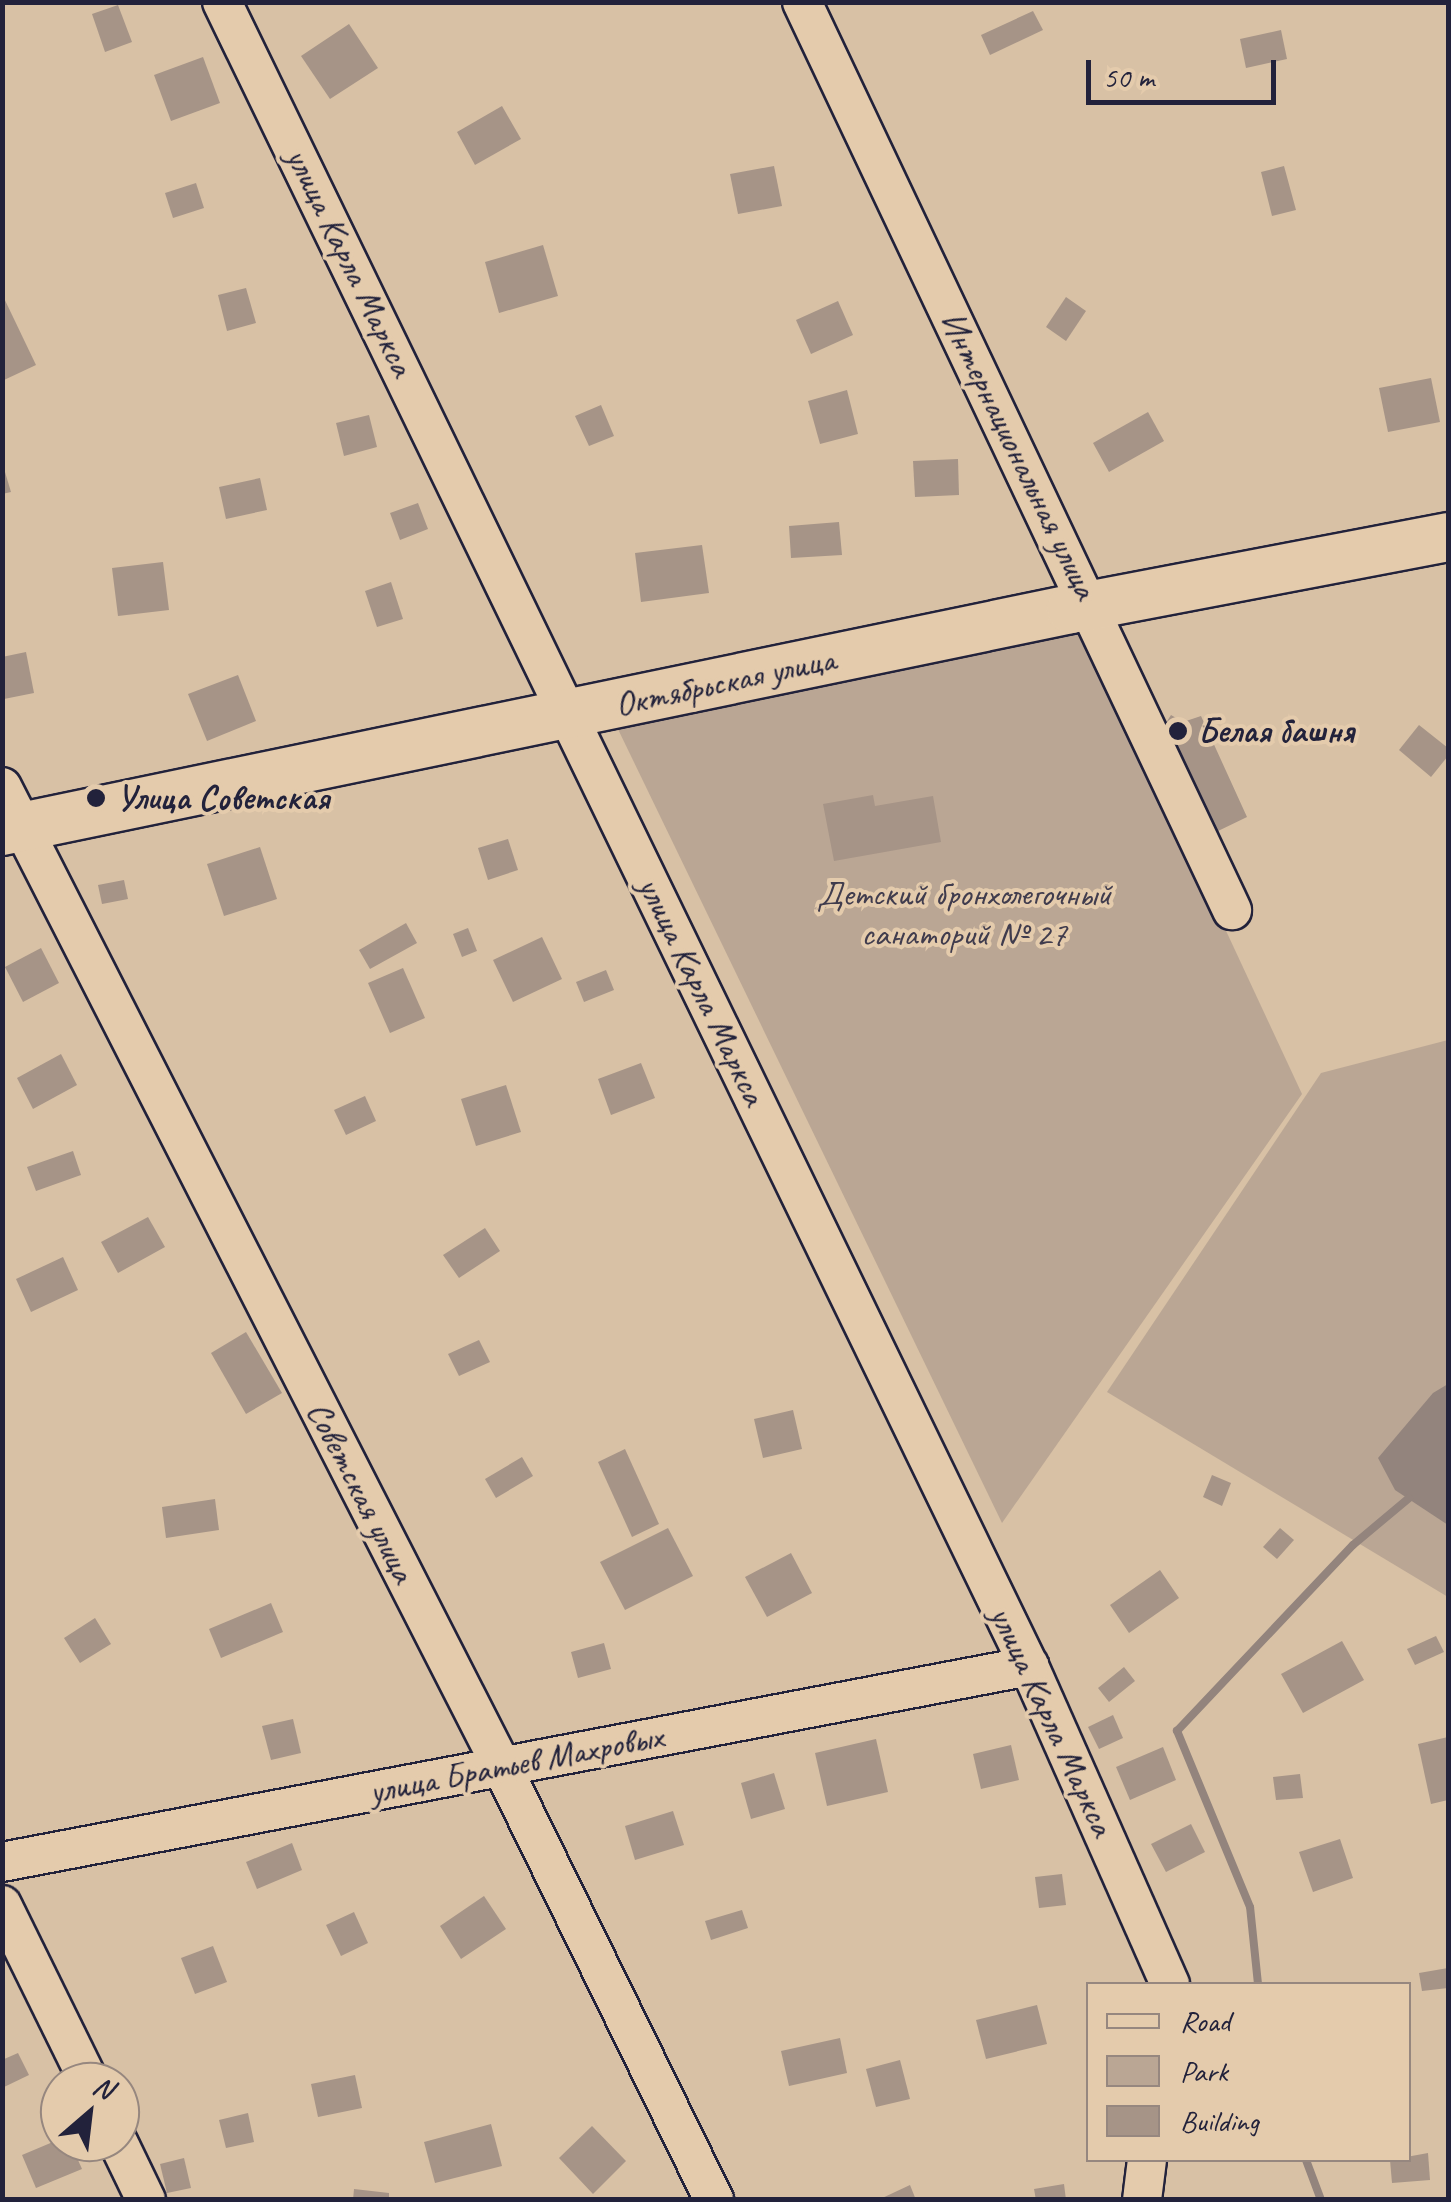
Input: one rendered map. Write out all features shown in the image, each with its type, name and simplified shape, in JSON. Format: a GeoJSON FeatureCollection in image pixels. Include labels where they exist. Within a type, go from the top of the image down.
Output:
{"type":"FeatureCollection","features":[{"type":"Feature","properties":{"kind":"main road","name":"Октябрьская улица"},"geometry":{"type":"LineString","coordinates":[[9,815],[568,715],[1091,606],[1448,538]]}},
{"type":"Feature","properties":{"kind":"street","name":"улица Карла Маркса"},"geometry":{"type":"LineString","coordinates":[[222,2],[1029,1666],[1169,1982]]}},
{"type":"Feature","properties":{"kind":"street","name":"Интернациональная улица"},"geometry":{"type":"LineString","coordinates":[[802,2],[1232,910]]}},
{"type":"Feature","properties":{"kind":"street","name":"Советская улица"},"geometry":{"type":"LineString","coordinates":[[9,815],[502,1766],[714,2200]]}},
{"type":"Feature","properties":{"kind":"street","name":"улица Братьев Махровых"},"geometry":{"type":"LineString","coordinates":[[2,1862],[1029,1666]]}},
{"type":"Feature","properties":{"kind":"street"},"geometry":{"type":"LineString","coordinates":[[2,1905],[79,2062]]}},
{"type":"Feature","properties":{"kind":"street"},"geometry":{"type":"LineString","coordinates":[[128,2162],[146,2200]]}},
{"type":"Feature","properties":{"kind":"street"},"geometry":{"type":"LineString","coordinates":[[1142,2200],[1147,2162]]}},
{"type":"Feature","properties":{"kind":"green space","name":"Детский бронхолегочный санаторий № 27"},"geometry":{"type":"Polygon","coordinates":[[[1086,630],[1302,1094],[1002,1523],[615,723],[1086,630]]]}},
{"type":"Feature","properties":{"kind":"green space"},"geometry":{"type":"Polygon","coordinates":[[[1448,1040],[1448,1597],[1107,1392],[1321,1073],[1448,1040]]]}},
{"type":"Feature","properties":{"kind":"shaded area"},"geometry":{"type":"Polygon","coordinates":[[[1448,1384],[1448,1525],[1395,1490],[1378,1458],[1433,1393],[1448,1384]]]}},
{"type":"Feature","properties":{"kind":"building"},"geometry":{"type":"Polygon","coordinates":[[[118,5],[132,42],[105,52],[92,14],[118,5]]]}},
{"type":"Feature","properties":{"kind":"building"},"geometry":{"type":"Polygon","coordinates":[[[1033,11],[1043,30],[990,55],[981,35],[1033,11]]]}},
{"type":"Feature","properties":{"kind":"building"},"geometry":{"type":"Polygon","coordinates":[[[349,24],[378,68],[330,99],[301,56],[349,24]]]}},
{"type":"Feature","properties":{"kind":"building"},"geometry":{"type":"Polygon","coordinates":[[[1281,30],[1287,59],[1246,68],[1240,39],[1281,30]]]}},
{"type":"Feature","properties":{"kind":"building"},"geometry":{"type":"Polygon","coordinates":[[[203,57],[220,103],[171,121],[154,75],[203,57]]]}},
{"type":"Feature","properties":{"kind":"building"},"geometry":{"type":"Polygon","coordinates":[[[502,106],[521,139],[475,165],[457,132],[502,106]]]}},
{"type":"Feature","properties":{"kind":"building"},"geometry":{"type":"Polygon","coordinates":[[[774,166],[782,206],[738,214],[730,174],[774,166]]]}},
{"type":"Feature","properties":{"kind":"building"},"geometry":{"type":"Polygon","coordinates":[[[1284,166],[1296,210],[1272,216],[1261,172],[1284,166]]]}},
{"type":"Feature","properties":{"kind":"building"},"geometry":{"type":"Polygon","coordinates":[[[196,183],[204,208],[173,218],[165,193],[196,183]]]}},
{"type":"Feature","properties":{"kind":"building"},"geometry":{"type":"Polygon","coordinates":[[[543,245],[558,296],[499,313],[485,262],[543,245]]]}},
{"type":"Feature","properties":{"kind":"building"},"geometry":{"type":"Polygon","coordinates":[[[246,288],[256,323],[227,331],[218,295],[246,288]]]}},
{"type":"Feature","properties":{"kind":"building"},"geometry":{"type":"Polygon","coordinates":[[[2,294],[36,365],[4,380],[2,377],[2,294]]]}},
{"type":"Feature","properties":{"kind":"building"},"geometry":{"type":"Polygon","coordinates":[[[1066,297],[1086,311],[1066,341],[1046,327],[1066,297]]]}},
{"type":"Feature","properties":{"kind":"building"},"geometry":{"type":"Polygon","coordinates":[[[838,301],[853,335],[811,354],[796,320],[838,301]]]}},
{"type":"Feature","properties":{"kind":"building"},"geometry":{"type":"Polygon","coordinates":[[[1431,378],[1440,422],[1388,432],[1379,388],[1431,378]]]}},
{"type":"Feature","properties":{"kind":"building"},"geometry":{"type":"Polygon","coordinates":[[[847,390],[858,434],[820,444],[808,401],[847,390]]]}},
{"type":"Feature","properties":{"kind":"building"},"geometry":{"type":"Polygon","coordinates":[[[601,405],[614,436],[589,446],[575,416],[601,405]]]}},
{"type":"Feature","properties":{"kind":"building"},"geometry":{"type":"Polygon","coordinates":[[[1148,412],[1164,441],[1109,472],[1093,443],[1148,412]]]}},
{"type":"Feature","properties":{"kind":"building"},"geometry":{"type":"Polygon","coordinates":[[[369,415],[377,447],[344,456],[336,423],[369,415]]]}},
{"type":"Feature","properties":{"kind":"building"},"geometry":{"type":"Polygon","coordinates":[[[958,459],[959,495],[915,497],[913,461],[958,459]]]}},
{"type":"Feature","properties":{"kind":"building"},"geometry":{"type":"Polygon","coordinates":[[[2,462],[11,492],[2,494],[2,462]]]}},
{"type":"Feature","properties":{"kind":"building"},"geometry":{"type":"Polygon","coordinates":[[[260,478],[267,510],[226,519],[219,487],[260,478]]]}},
{"type":"Feature","properties":{"kind":"building"},"geometry":{"type":"Polygon","coordinates":[[[418,503],[428,529],[400,540],[390,513],[418,503]]]}},
{"type":"Feature","properties":{"kind":"building"},"geometry":{"type":"Polygon","coordinates":[[[839,522],[842,555],[791,558],[789,526],[839,522]]]}},
{"type":"Feature","properties":{"kind":"building"},"geometry":{"type":"Polygon","coordinates":[[[702,545],[709,593],[641,602],[635,553],[702,545]]]}},
{"type":"Feature","properties":{"kind":"building"},"geometry":{"type":"Polygon","coordinates":[[[163,562],[169,610],[118,616],[112,568],[163,562]]]}},
{"type":"Feature","properties":{"kind":"building"},"geometry":{"type":"Polygon","coordinates":[[[391,582],[403,619],[377,627],[365,591],[391,582]]]}},
{"type":"Feature","properties":{"kind":"building"},"geometry":{"type":"Polygon","coordinates":[[[26,652],[34,693],[4,699],[2,657],[26,652]]]}},
{"type":"Feature","properties":{"kind":"building"},"geometry":{"type":"Polygon","coordinates":[[[238,675],[256,721],[207,741],[188,694],[238,675]]]}},
{"type":"Feature","properties":{"kind":"building"},"geometry":{"type":"Polygon","coordinates":[[[1171,715],[1183,722],[1201,716],[1247,817],[1216,832],[1175,741],[1162,729],[1171,715]]]}},
{"type":"Feature","properties":{"kind":"building"},"geometry":{"type":"Polygon","coordinates":[[[1419,725],[1448,748],[1448,756],[1431,777],[1399,750],[1419,725]]]}},
{"type":"Feature","properties":{"kind":"building"},"geometry":{"type":"Polygon","coordinates":[[[873,795],[875,806],[933,796],[941,842],[834,861],[823,804],[873,795]]]}},
{"type":"Feature","properties":{"kind":"building"},"geometry":{"type":"Polygon","coordinates":[[[508,839],[518,870],[488,880],[478,848],[508,839]]]}},
{"type":"Feature","properties":{"kind":"building"},"geometry":{"type":"Polygon","coordinates":[[[260,847],[277,899],[224,916],[207,864],[260,847]]]}},
{"type":"Feature","properties":{"kind":"building"},"geometry":{"type":"Polygon","coordinates":[[[124,880],[128,899],[102,904],[98,885],[124,880]]]}},
{"type":"Feature","properties":{"kind":"building"},"geometry":{"type":"Polygon","coordinates":[[[406,923],[417,943],[370,969],[359,950],[406,923]]]}},
{"type":"Feature","properties":{"kind":"building"},"geometry":{"type":"Polygon","coordinates":[[[468,928],[477,951],[462,957],[453,934],[468,928]]]}},
{"type":"Feature","properties":{"kind":"building"},"geometry":{"type":"Polygon","coordinates":[[[542,937],[562,979],[513,1002],[493,960],[542,937]]]}},
{"type":"Feature","properties":{"kind":"building"},"geometry":{"type":"Polygon","coordinates":[[[41,948],[59,983],[23,1002],[5,967],[41,948]]]}},
{"type":"Feature","properties":{"kind":"building"},"geometry":{"type":"Polygon","coordinates":[[[403,968],[425,1018],[390,1033],[368,983],[403,968]]]}},
{"type":"Feature","properties":{"kind":"building"},"geometry":{"type":"Polygon","coordinates":[[[606,970],[614,990],[584,1002],[576,982],[606,970]]]}},
{"type":"Feature","properties":{"kind":"building"},"geometry":{"type":"Polygon","coordinates":[[[61,1054],[77,1085],[33,1109],[17,1078],[61,1054]]]}},
{"type":"Feature","properties":{"kind":"building"},"geometry":{"type":"Polygon","coordinates":[[[641,1063],[655,1098],[611,1115],[598,1079],[641,1063]]]}},
{"type":"Feature","properties":{"kind":"building"},"geometry":{"type":"Polygon","coordinates":[[[506,1085],[521,1132],[476,1146],[461,1099],[506,1085]]]}},
{"type":"Feature","properties":{"kind":"building"},"geometry":{"type":"Polygon","coordinates":[[[365,1096],[376,1121],[346,1135],[334,1110],[365,1096]]]}},
{"type":"Feature","properties":{"kind":"building"},"geometry":{"type":"Polygon","coordinates":[[[73,1151],[81,1175],[36,1191],[27,1167],[73,1151]]]}},
{"type":"Feature","properties":{"kind":"building"},"geometry":{"type":"Polygon","coordinates":[[[148,1217],[165,1247],[118,1273],[101,1242],[148,1217]]]}},
{"type":"Feature","properties":{"kind":"building"},"geometry":{"type":"Polygon","coordinates":[[[485,1228],[500,1251],[459,1278],[443,1255],[485,1228]]]}},
{"type":"Feature","properties":{"kind":"building"},"geometry":{"type":"Polygon","coordinates":[[[63,1257],[78,1290],[31,1312],[16,1279],[63,1257]]]}},
{"type":"Feature","properties":{"kind":"building"},"geometry":{"type":"Polygon","coordinates":[[[246,1332],[282,1393],[246,1414],[211,1353],[246,1332]]]}},
{"type":"Feature","properties":{"kind":"building"},"geometry":{"type":"Polygon","coordinates":[[[479,1340],[490,1362],[459,1376],[448,1354],[479,1340]]]}},
{"type":"Feature","properties":{"kind":"building"},"geometry":{"type":"Polygon","coordinates":[[[793,1410],[802,1449],[763,1458],[754,1419],[793,1410]]]}},
{"type":"Feature","properties":{"kind":"building"},"geometry":{"type":"Polygon","coordinates":[[[625,1449],[659,1524],[632,1537],[598,1462],[625,1449]]]}},
{"type":"Feature","properties":{"kind":"building"},"geometry":{"type":"Polygon","coordinates":[[[522,1457],[533,1476],[496,1498],[485,1479],[522,1457]]]}},
{"type":"Feature","properties":{"kind":"building"},"geometry":{"type":"Polygon","coordinates":[[[1212,1475],[1231,1483],[1222,1506],[1203,1497],[1212,1475]]]}},
{"type":"Feature","properties":{"kind":"building"},"geometry":{"type":"Polygon","coordinates":[[[215,1499],[219,1530],[166,1538],[162,1507],[215,1499]]]}},
{"type":"Feature","properties":{"kind":"building"},"geometry":{"type":"Polygon","coordinates":[[[668,1528],[693,1576],[625,1610],[600,1562],[668,1528]]]}},
{"type":"Feature","properties":{"kind":"building"},"geometry":{"type":"Polygon","coordinates":[[[1280,1528],[1294,1540],[1277,1559],[1263,1547],[1280,1528]]]}},
{"type":"Feature","properties":{"kind":"building"},"geometry":{"type":"Polygon","coordinates":[[[791,1553],[812,1593],[767,1617],[745,1577],[791,1553]]]}},
{"type":"Feature","properties":{"kind":"building"},"geometry":{"type":"Polygon","coordinates":[[[1160,1570],[1179,1598],[1129,1633],[1110,1605],[1160,1570]]]}},
{"type":"Feature","properties":{"kind":"building"},"geometry":{"type":"Polygon","coordinates":[[[271,1603],[283,1632],[221,1658],[209,1629],[271,1603]]]}},
{"type":"Feature","properties":{"kind":"building"},"geometry":{"type":"Polygon","coordinates":[[[95,1618],[111,1644],[80,1663],[64,1638],[95,1618]]]}},
{"type":"Feature","properties":{"kind":"building"},"geometry":{"type":"Polygon","coordinates":[[[1436,1636],[1444,1652],[1415,1665],[1407,1649],[1436,1636]]]}},
{"type":"Feature","properties":{"kind":"building"},"geometry":{"type":"Polygon","coordinates":[[[1342,1641],[1364,1680],[1303,1713],[1281,1674],[1342,1641]]]}},
{"type":"Feature","properties":{"kind":"building"},"geometry":{"type":"Polygon","coordinates":[[[604,1643],[611,1669],[578,1678],[571,1652],[604,1643]]]}},
{"type":"Feature","properties":{"kind":"building"},"geometry":{"type":"Polygon","coordinates":[[[1124,1667],[1135,1681],[1109,1702],[1098,1688],[1124,1667]]]}},
{"type":"Feature","properties":{"kind":"building"},"geometry":{"type":"Polygon","coordinates":[[[1113,1715],[1123,1738],[1099,1749],[1088,1727],[1113,1715]]]}},
{"type":"Feature","properties":{"kind":"building"},"geometry":{"type":"Polygon","coordinates":[[[293,1719],[301,1753],[271,1760],[262,1726],[293,1719]]]}},
{"type":"Feature","properties":{"kind":"building"},"geometry":{"type":"Polygon","coordinates":[[[1448,1737],[1448,1800],[1431,1804],[1418,1744],[1448,1737]]]}},
{"type":"Feature","properties":{"kind":"building"},"geometry":{"type":"Polygon","coordinates":[[[876,1739],[888,1792],[827,1806],[815,1753],[876,1739]]]}},
{"type":"Feature","properties":{"kind":"building"},"geometry":{"type":"Polygon","coordinates":[[[1011,1745],[1019,1780],[981,1789],[973,1754],[1011,1745]]]}},
{"type":"Feature","properties":{"kind":"building"},"geometry":{"type":"Polygon","coordinates":[[[1163,1747],[1176,1780],[1130,1800],[1116,1767],[1163,1747]]]}},
{"type":"Feature","properties":{"kind":"building"},"geometry":{"type":"Polygon","coordinates":[[[774,1773],[785,1809],[751,1819],[741,1783],[774,1773]]]}},
{"type":"Feature","properties":{"kind":"building"},"geometry":{"type":"Polygon","coordinates":[[[1300,1774],[1303,1798],[1276,1800],[1273,1777],[1300,1774]]]}},
{"type":"Feature","properties":{"kind":"building"},"geometry":{"type":"Polygon","coordinates":[[[673,1811],[684,1845],[635,1860],[625,1826],[673,1811]]]}},
{"type":"Feature","properties":{"kind":"building"},"geometry":{"type":"Polygon","coordinates":[[[1191,1824],[1205,1852],[1166,1872],[1151,1844],[1191,1824]]]}},
{"type":"Feature","properties":{"kind":"building"},"geometry":{"type":"Polygon","coordinates":[[[1340,1839],[1353,1878],[1313,1892],[1299,1852],[1340,1839]]]}},
{"type":"Feature","properties":{"kind":"building"},"geometry":{"type":"Polygon","coordinates":[[[292,1843],[302,1870],[257,1889],[246,1862],[292,1843]]]}},
{"type":"Feature","properties":{"kind":"building"},"geometry":{"type":"Polygon","coordinates":[[[1062,1874],[1066,1905],[1039,1908],[1035,1877],[1062,1874]]]}},
{"type":"Feature","properties":{"kind":"building"},"geometry":{"type":"Polygon","coordinates":[[[484,1896],[506,1929],[461,1959],[440,1926],[484,1896]]]}},
{"type":"Feature","properties":{"kind":"building"},"geometry":{"type":"Polygon","coordinates":[[[742,1910],[748,1928],[711,1940],[705,1921],[742,1910]]]}},
{"type":"Feature","properties":{"kind":"building"},"geometry":{"type":"Polygon","coordinates":[[[354,1912],[368,1943],[341,1956],[326,1925],[354,1912]]]}},
{"type":"Feature","properties":{"kind":"building"},"geometry":{"type":"Polygon","coordinates":[[[213,1946],[227,1982],[195,1994],[181,1958],[213,1946]]]}},
{"type":"Feature","properties":{"kind":"building"},"geometry":{"type":"Polygon","coordinates":[[[1448,1968],[1448,1988],[1422,1991],[1419,1973],[1448,1968]]]}},
{"type":"Feature","properties":{"kind":"building"},"geometry":{"type":"Polygon","coordinates":[[[1037,2005],[1047,2044],[986,2059],[976,2020],[1037,2005]]]}},
{"type":"Feature","properties":{"kind":"building"},"geometry":{"type":"Polygon","coordinates":[[[840,2038],[847,2073],[789,2086],[781,2051],[840,2038]]]}},
{"type":"Feature","properties":{"kind":"building"},"geometry":{"type":"Polygon","coordinates":[[[18,2053],[29,2075],[2,2088],[2,2060],[18,2053]]]}},
{"type":"Feature","properties":{"kind":"building"},"geometry":{"type":"Polygon","coordinates":[[[900,2060],[910,2099],[876,2107],[866,2069],[900,2060]]]}},
{"type":"Feature","properties":{"kind":"building"},"geometry":{"type":"Polygon","coordinates":[[[355,2075],[362,2108],[318,2117],[311,2084],[355,2075]]]}},
{"type":"Feature","properties":{"kind":"building"},"geometry":{"type":"Polygon","coordinates":[[[248,2113],[254,2142],[226,2148],[219,2120],[248,2113]]]}},
{"type":"Feature","properties":{"kind":"building"},"geometry":{"type":"Polygon","coordinates":[[[491,2124],[502,2166],[435,2183],[424,2142],[491,2124]]]}},
{"type":"Feature","properties":{"kind":"building"},"geometry":{"type":"Polygon","coordinates":[[[592,2126],[626,2161],[593,2194],[559,2158],[592,2126]]]}},
{"type":"Feature","properties":{"kind":"building"},"geometry":{"type":"Polygon","coordinates":[[[40,2147],[40,2162],[79,2162],[82,2169],[36,2188],[22,2155],[40,2147]]]}},
{"type":"Feature","properties":{"kind":"building"},"geometry":{"type":"Polygon","coordinates":[[[1428,2153],[1430,2180],[1392,2183],[1390,2162],[1411,2162],[1411,2156],[1428,2153]]]}},
{"type":"Feature","properties":{"kind":"building"},"geometry":{"type":"Polygon","coordinates":[[[184,2158],[191,2188],[167,2193],[160,2164],[184,2158]]]}},
{"type":"Feature","properties":{"kind":"building"},"geometry":{"type":"Polygon","coordinates":[[[1064,2184],[1066,2200],[1036,2200],[1034,2189],[1064,2184]]]}},
{"type":"Feature","properties":{"kind":"building"},"geometry":{"type":"Polygon","coordinates":[[[910,2185],[916,2200],[878,2200],[910,2185]]]}},
{"type":"Feature","properties":{"kind":"building"},"geometry":{"type":"Polygon","coordinates":[[[354,2189],[389,2193],[389,2200],[353,2200],[354,2189]]]}},
{"type":"Feature","properties":{"kind":"waterway"},"geometry":{"type":"LineString","coordinates":[[1258,1982],[1250,1907],[1177,1731],[1353,1545],[1409,1498]]}},
{"type":"Feature","properties":{"kind":"waterway"},"geometry":{"type":"LineString","coordinates":[[1307,2162],[1321,2200]]}},
{"type":"Feature","properties":{"kind":"place","name":"Белая башня"},"geometry":{"type":"Point","coordinates":[1178,731]}},
{"type":"Feature","properties":{"kind":"place","name":"Улица Советская"},"geometry":{"type":"Point","coordinates":[96,798]}}]}
